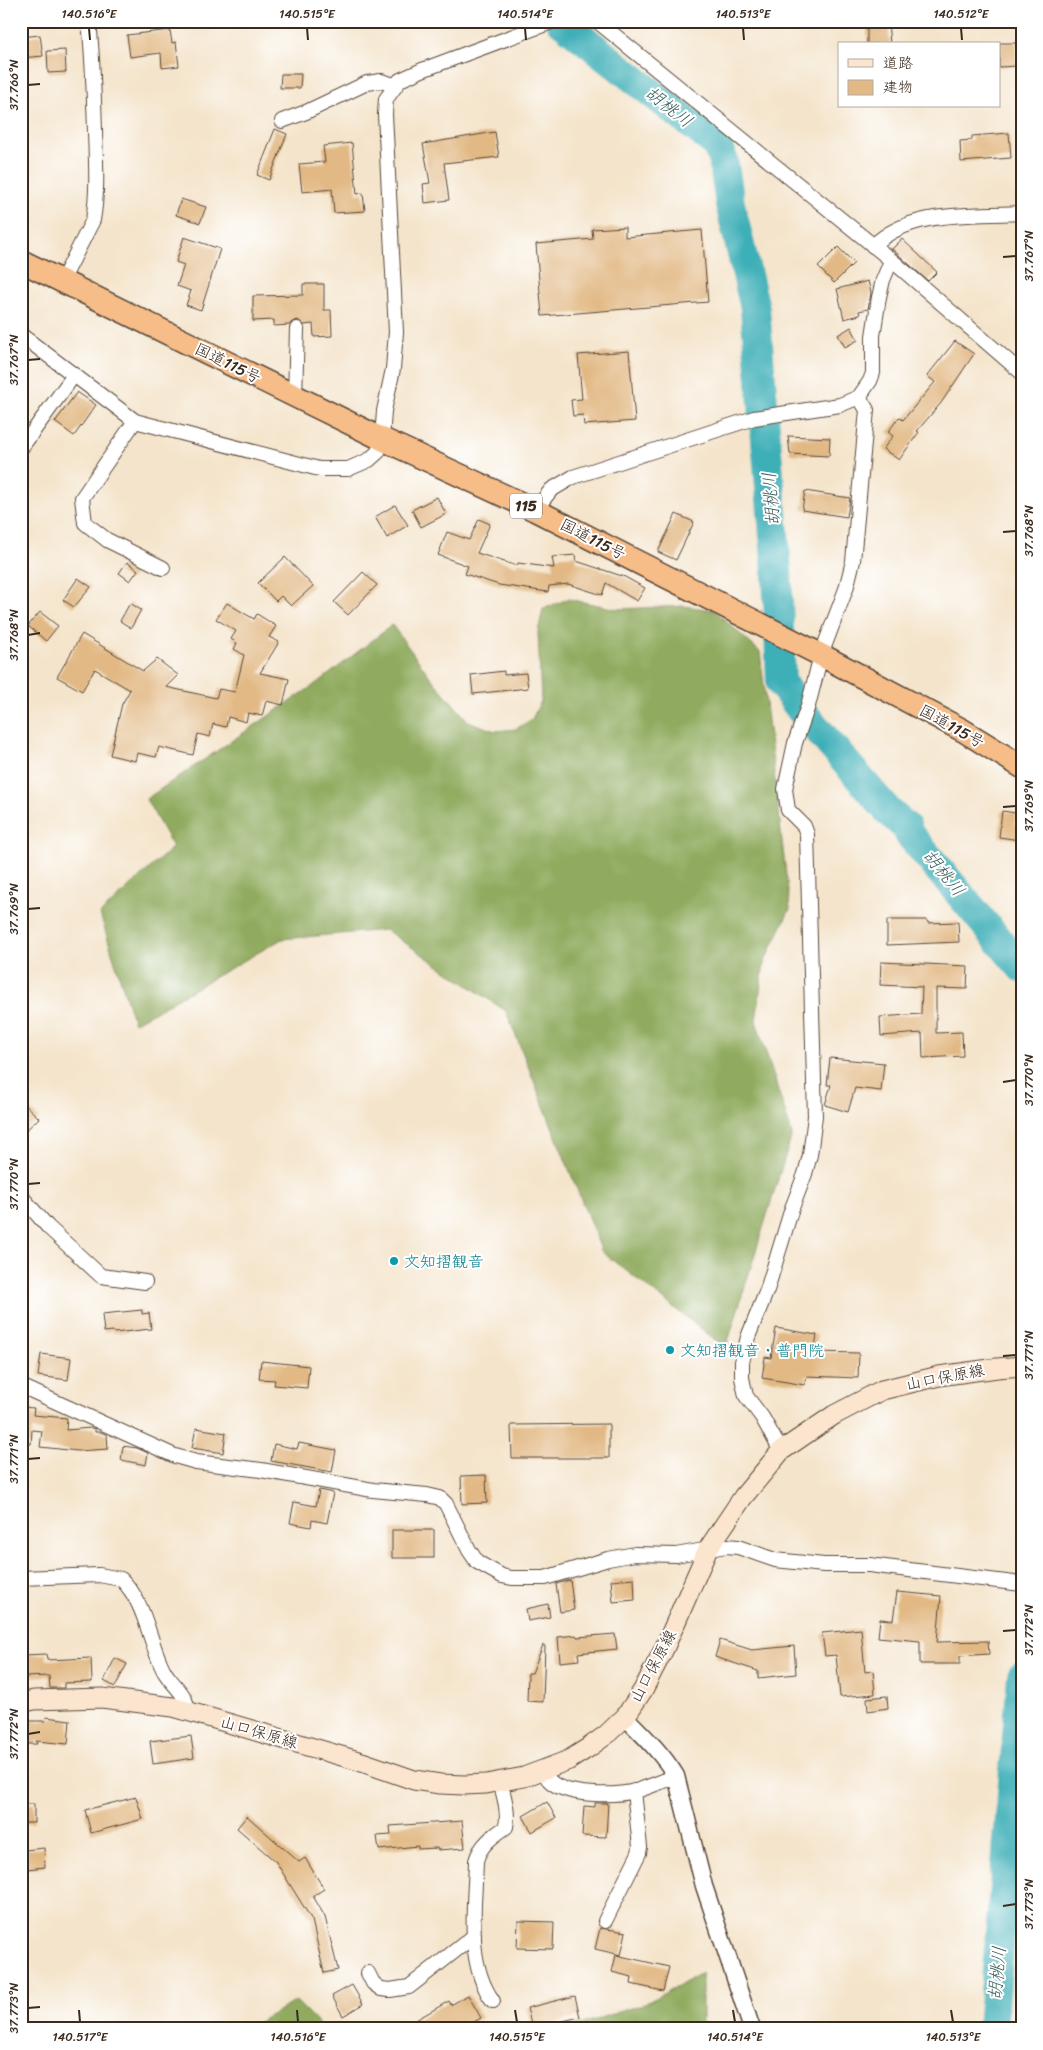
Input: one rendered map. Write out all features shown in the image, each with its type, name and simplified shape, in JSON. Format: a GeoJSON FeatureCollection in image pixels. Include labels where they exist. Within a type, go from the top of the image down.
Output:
{"type":"FeatureCollection","features":[{"type":"Feature","properties":{"kind":"highway","name":"国道115号"},"geometry":{"type":"LineString","coordinates":[[21,261],[382,439],[535,510],[821,655],[964,731],[1022,767]]}},
{"type":"Feature","properties":{"kind":"main road","name":"山口保原線"},"geometry":{"type":"LineString","coordinates":[[21,1703],[34,1700],[102,1698],[173,1708],[362,1762],[414,1780],[464,1785],[524,1777],[568,1760],[606,1735],[625,1717],[643,1690],[664,1649],[708,1549],[743,1497],[781,1451],[834,1415],[882,1390],[938,1376],[1022,1366]]}},
{"type":"Feature","properties":{"kind":"street"},"geometry":{"type":"LineString","coordinates":[[62,281],[94,215],[97,184],[94,74],[89,21]]}},
{"type":"Feature","properties":{"kind":"street"},"geometry":{"type":"LineString","coordinates":[[21,335],[135,421],[319,469],[348,469],[369,460],[378,452],[382,439],[384,411],[394,368],[396,332],[385,114],[386,99],[394,85],[400,80],[554,21]]}},
{"type":"Feature","properties":{"kind":"street"},"geometry":{"type":"LineString","coordinates":[[597,21],[874,246],[1022,373]]}},
{"type":"Feature","properties":{"kind":"street"},"geometry":{"type":"LineString","coordinates":[[282,121],[357,89],[367,82],[381,81],[394,85]]}},
{"type":"Feature","properties":{"kind":"street"},"geometry":{"type":"LineString","coordinates":[[874,246],[893,231],[928,218],[1022,213]]}},
{"type":"Feature","properties":{"kind":"street"},"geometry":{"type":"LineString","coordinates":[[535,510],[551,490],[573,477],[754,418],[840,405],[858,397],[870,381],[873,373],[874,336],[879,297],[883,280],[891,261]]}},
{"type":"Feature","properties":{"kind":"street"},"geometry":{"type":"LineString","coordinates":[[295,396],[297,329]]}},
{"type":"Feature","properties":{"kind":"street"},"geometry":{"type":"LineString","coordinates":[[21,448],[74,375]]}},
{"type":"Feature","properties":{"kind":"street"},"geometry":{"type":"LineString","coordinates":[[781,1451],[762,1416],[746,1396],[742,1378],[742,1362],[748,1337],[767,1290],[792,1208],[805,1174],[810,1155],[815,1116],[807,834],[804,826],[788,810],[785,789],[795,743],[808,706],[821,655],[846,589],[853,561],[867,410],[858,397]]}},
{"type":"Feature","properties":{"kind":"street"},"geometry":{"type":"LineString","coordinates":[[135,421],[82,498],[86,523],[107,540],[163,568]]}},
{"type":"Feature","properties":{"kind":"street"},"geometry":{"type":"LineString","coordinates":[[21,1196],[48,1227],[101,1276],[145,1282]]}},
{"type":"Feature","properties":{"kind":"street"},"geometry":{"type":"LineString","coordinates":[[21,1386],[176,1456],[196,1462],[261,1470],[373,1490],[427,1494],[440,1498],[446,1504],[477,1562],[502,1576],[546,1578],[608,1559],[635,1554],[676,1555],[726,1546],[738,1547],[775,1560],[824,1565],[869,1565],[1022,1584]]}},
{"type":"Feature","properties":{"kind":"street"},"geometry":{"type":"LineString","coordinates":[[21,1578],[99,1575],[120,1579],[136,1598],[163,1670],[180,1691],[188,1705],[188,1712]]}},
{"type":"Feature","properties":{"kind":"street"},"geometry":{"type":"LineString","coordinates":[[625,1717],[652,1743],[676,1776],[704,1886],[752,2029]]}},
{"type":"Feature","properties":{"kind":"street"},"geometry":{"type":"LineString","coordinates":[[544,1770],[549,1780],[572,1791],[601,1795],[634,1791],[676,1776]]}},
{"type":"Feature","properties":{"kind":"street"},"geometry":{"type":"LineString","coordinates":[[493,2001],[484,1988],[474,1936],[476,1861],[478,1853],[489,1838],[506,1827],[507,1818],[500,1781]]}},
{"type":"Feature","properties":{"kind":"street"},"geometry":{"type":"LineString","coordinates":[[605,1921],[640,1847],[634,1791]]}},
{"type":"Feature","properties":{"kind":"street"},"geometry":{"type":"LineString","coordinates":[[368,1973],[373,1983],[382,1989],[390,1990],[409,1987],[474,1936]]}},
{"type":"Feature","properties":{"kind":"green space"},"geometry":{"type":"Polygon","coordinates":[[[568,599],[618,609],[684,606],[714,610],[760,652],[790,909],[764,963],[756,1021],[792,1134],[726,1348],[602,1252],[506,1011],[386,930],[282,939],[134,1023],[100,914],[173,847],[146,799],[323,679],[392,625],[431,678],[468,721],[495,731],[516,729],[532,719],[541,701],[538,632],[543,609],[568,599]]]}},
{"type":"Feature","properties":{"kind":"green space"},"geometry":{"type":"Polygon","coordinates":[[[702,1973],[702,2029],[568,2029],[646,2003],[702,1973]]]}},
{"type":"Feature","properties":{"kind":"green space"},"geometry":{"type":"Polygon","coordinates":[[[296,2001],[324,2029],[246,2029],[296,2001]]]}},
{"type":"Feature","properties":{"kind":"building"},"geometry":{"type":"Polygon","coordinates":[[[888,22],[890,42],[867,42],[867,23],[888,22]]]}},
{"type":"Feature","properties":{"kind":"building"},"geometry":{"type":"Polygon","coordinates":[[[170,30],[172,43],[176,42],[179,66],[162,68],[161,53],[130,57],[127,35],[170,30]]]}},
{"type":"Feature","properties":{"kind":"building"},"geometry":{"type":"Polygon","coordinates":[[[40,35],[43,56],[21,58],[21,37],[40,35]]]}},
{"type":"Feature","properties":{"kind":"building"},"geometry":{"type":"Polygon","coordinates":[[[1000,43],[1016,43],[1017,66],[1000,67],[1000,43]]]}},
{"type":"Feature","properties":{"kind":"building"},"geometry":{"type":"Polygon","coordinates":[[[65,50],[66,72],[48,73],[47,51],[65,50]]]}},
{"type":"Feature","properties":{"kind":"building"},"geometry":{"type":"Polygon","coordinates":[[[281,74],[301,74],[300,88],[280,88],[281,74]]]}},
{"type":"Feature","properties":{"kind":"building"},"geometry":{"type":"Polygon","coordinates":[[[275,129],[287,134],[269,180],[257,175],[275,129]]]}},
{"type":"Feature","properties":{"kind":"building"},"geometry":{"type":"Polygon","coordinates":[[[495,132],[499,157],[444,163],[449,200],[425,203],[423,184],[430,183],[423,144],[495,132]]]}},
{"type":"Feature","properties":{"kind":"building"},"geometry":{"type":"Polygon","coordinates":[[[1009,133],[1011,158],[961,162],[960,141],[972,140],[972,136],[1009,133]]]}},
{"type":"Feature","properties":{"kind":"building"},"geometry":{"type":"Polygon","coordinates":[[[352,143],[357,194],[363,193],[365,211],[334,213],[332,189],[302,192],[299,164],[325,162],[323,146],[352,143]]]}},
{"type":"Feature","properties":{"kind":"building"},"geometry":{"type":"Polygon","coordinates":[[[181,199],[206,207],[200,223],[176,215],[181,199]]]}},
{"type":"Feature","properties":{"kind":"building"},"geometry":{"type":"Polygon","coordinates":[[[625,227],[625,237],[702,230],[708,302],[542,316],[536,244],[593,239],[592,229],[625,227]]]}},
{"type":"Feature","properties":{"kind":"building"},"geometry":{"type":"Polygon","coordinates":[[[184,237],[220,249],[201,310],[186,305],[191,291],[177,286],[184,265],[176,262],[184,237]]]}},
{"type":"Feature","properties":{"kind":"building"},"geometry":{"type":"Polygon","coordinates":[[[902,239],[937,272],[928,281],[892,249],[902,239]]]}},
{"type":"Feature","properties":{"kind":"building"},"geometry":{"type":"Polygon","coordinates":[[[838,247],[854,263],[834,283],[818,267],[838,247]]]}},
{"type":"Feature","properties":{"kind":"building"},"geometry":{"type":"Polygon","coordinates":[[[868,281],[871,293],[868,309],[859,311],[860,315],[844,319],[837,289],[868,281]]]}},
{"type":"Feature","properties":{"kind":"building"},"geometry":{"type":"Polygon","coordinates":[[[303,284],[324,284],[324,310],[331,310],[332,336],[314,337],[313,324],[304,325],[298,320],[289,325],[274,326],[274,320],[253,321],[253,296],[303,295],[303,284]]]}},
{"type":"Feature","properties":{"kind":"building"},"geometry":{"type":"Polygon","coordinates":[[[851,327],[858,340],[845,347],[838,335],[851,327]]]}},
{"type":"Feature","properties":{"kind":"building"},"geometry":{"type":"Polygon","coordinates":[[[955,341],[974,354],[941,403],[917,431],[919,432],[899,460],[883,449],[893,436],[888,432],[899,417],[903,420],[935,382],[927,376],[955,341]]]}},
{"type":"Feature","properties":{"kind":"building"},"geometry":{"type":"Polygon","coordinates":[[[629,351],[635,421],[584,425],[583,415],[573,416],[571,400],[582,399],[578,355],[629,351]]]}},
{"type":"Feature","properties":{"kind":"building"},"geometry":{"type":"Polygon","coordinates":[[[77,392],[96,405],[74,436],[55,422],[77,392]]]}},
{"type":"Feature","properties":{"kind":"building"},"geometry":{"type":"Polygon","coordinates":[[[788,436],[830,438],[829,456],[790,454],[788,436]]]}},
{"type":"Feature","properties":{"kind":"building"},"geometry":{"type":"Polygon","coordinates":[[[805,491],[850,498],[847,517],[802,510],[805,491]]]}},
{"type":"Feature","properties":{"kind":"building"},"geometry":{"type":"Polygon","coordinates":[[[437,497],[446,514],[421,527],[412,510],[437,497]]]}},
{"type":"Feature","properties":{"kind":"building"},"geometry":{"type":"Polygon","coordinates":[[[395,505],[408,525],[387,538],[375,517],[395,505]]]}},
{"type":"Feature","properties":{"kind":"building"},"geometry":{"type":"Polygon","coordinates":[[[676,514],[694,522],[676,560],[658,552],[676,514]]]}},
{"type":"Feature","properties":{"kind":"building"},"geometry":{"type":"Polygon","coordinates":[[[479,519],[490,524],[477,553],[517,566],[518,563],[554,568],[552,557],[575,555],[576,561],[625,577],[645,588],[637,601],[606,583],[602,595],[568,584],[549,586],[548,592],[499,585],[465,574],[468,566],[438,555],[447,532],[469,540],[479,519]]]}},
{"type":"Feature","properties":{"kind":"building"},"geometry":{"type":"Polygon","coordinates":[[[285,557],[313,586],[291,606],[281,596],[276,601],[258,583],[285,557]]]}},
{"type":"Feature","properties":{"kind":"building"},"geometry":{"type":"Polygon","coordinates":[[[127,562],[138,570],[130,581],[119,573],[127,562]]]}},
{"type":"Feature","properties":{"kind":"building"},"geometry":{"type":"Polygon","coordinates":[[[363,572],[377,585],[348,615],[334,602],[363,572]]]}},
{"type":"Feature","properties":{"kind":"building"},"geometry":{"type":"Polygon","coordinates":[[[78,578],[91,587],[74,607],[63,600],[78,578]]]}},
{"type":"Feature","properties":{"kind":"building"},"geometry":{"type":"Polygon","coordinates":[[[130,603],[141,610],[131,628],[120,621],[130,603]]]}},
{"type":"Feature","properties":{"kind":"building"},"geometry":{"type":"Polygon","coordinates":[[[227,603],[254,619],[257,614],[276,626],[269,637],[279,642],[260,673],[289,679],[283,705],[266,701],[262,716],[248,713],[246,722],[228,717],[226,727],[213,724],[210,737],[198,734],[193,755],[159,747],[156,757],[137,753],[135,761],[110,755],[122,704],[130,690],[95,669],[82,691],[57,677],[82,634],[143,671],[157,659],[178,675],[166,687],[216,698],[219,689],[235,692],[244,655],[234,649],[237,643],[231,639],[236,631],[216,619],[227,603]]]}},
{"type":"Feature","properties":{"kind":"building"},"geometry":{"type":"Polygon","coordinates":[[[40,612],[58,626],[46,641],[28,626],[40,612]]]}},
{"type":"Feature","properties":{"kind":"building"},"geometry":{"type":"Polygon","coordinates":[[[504,671],[504,675],[526,673],[528,688],[473,694],[471,675],[504,671]]]}},
{"type":"Feature","properties":{"kind":"building"},"geometry":{"type":"Polygon","coordinates":[[[1002,811],[1016,813],[1015,824],[1022,825],[1020,840],[999,837],[1002,811]]]}},
{"type":"Feature","properties":{"kind":"building"},"geometry":{"type":"Polygon","coordinates":[[[887,920],[927,920],[928,923],[958,922],[959,942],[887,945],[887,920]]]}},
{"type":"Feature","properties":{"kind":"building"},"geometry":{"type":"Polygon","coordinates":[[[881,962],[968,966],[967,989],[936,988],[936,1033],[962,1032],[963,1056],[923,1058],[922,1033],[881,1036],[880,1017],[921,1014],[922,987],[880,985],[881,962]]]}},
{"type":"Feature","properties":{"kind":"building"},"geometry":{"type":"Polygon","coordinates":[[[830,1058],[884,1063],[881,1091],[855,1088],[848,1112],[825,1105],[831,1085],[827,1085],[830,1058]]]}},
{"type":"Feature","properties":{"kind":"building"},"geometry":{"type":"Polygon","coordinates":[[[21,1101],[39,1118],[21,1135],[21,1101]]]}},
{"type":"Feature","properties":{"kind":"building"},"geometry":{"type":"Polygon","coordinates":[[[142,1310],[142,1314],[149,1313],[151,1329],[114,1333],[113,1331],[104,1332],[102,1314],[142,1310]]]}},
{"type":"Feature","properties":{"kind":"building"},"geometry":{"type":"Polygon","coordinates":[[[776,1328],[817,1335],[814,1352],[859,1353],[858,1378],[807,1376],[805,1385],[762,1378],[765,1357],[771,1358],[776,1328]]]}},
{"type":"Feature","properties":{"kind":"building"},"geometry":{"type":"Polygon","coordinates":[[[41,1354],[71,1358],[68,1380],[38,1376],[41,1354]]]}},
{"type":"Feature","properties":{"kind":"building"},"geometry":{"type":"Polygon","coordinates":[[[261,1361],[309,1366],[307,1388],[274,1385],[275,1380],[259,1379],[261,1361]]]}},
{"type":"Feature","properties":{"kind":"building"},"geometry":{"type":"Polygon","coordinates":[[[21,1407],[34,1408],[33,1415],[67,1418],[66,1430],[95,1429],[95,1432],[107,1435],[108,1449],[78,1451],[40,1447],[42,1431],[32,1430],[31,1444],[21,1444],[21,1407]]]}},
{"type":"Feature","properties":{"kind":"building"},"geometry":{"type":"Polygon","coordinates":[[[609,1424],[609,1458],[512,1458],[511,1425],[609,1424]]]}},
{"type":"Feature","properties":{"kind":"building"},"geometry":{"type":"Polygon","coordinates":[[[196,1428],[226,1433],[223,1453],[192,1448],[196,1428]]]}},
{"type":"Feature","properties":{"kind":"building"},"geometry":{"type":"Polygon","coordinates":[[[299,1443],[336,1450],[332,1472],[271,1461],[274,1444],[297,1449],[299,1443]]]}},
{"type":"Feature","properties":{"kind":"building"},"geometry":{"type":"Polygon","coordinates":[[[123,1446],[137,1448],[148,1453],[146,1465],[121,1460],[123,1446]]]}},
{"type":"Feature","properties":{"kind":"building"},"geometry":{"type":"Polygon","coordinates":[[[486,1475],[487,1503],[462,1504],[461,1476],[486,1475]]]}},
{"type":"Feature","properties":{"kind":"building"},"geometry":{"type":"Polygon","coordinates":[[[319,1490],[333,1493],[327,1523],[312,1520],[311,1527],[290,1523],[294,1502],[316,1506],[319,1490]]]}},
{"type":"Feature","properties":{"kind":"building"},"geometry":{"type":"Polygon","coordinates":[[[392,1530],[434,1530],[434,1558],[392,1558],[392,1530]]]}},
{"type":"Feature","properties":{"kind":"building"},"geometry":{"type":"Polygon","coordinates":[[[634,1578],[635,1600],[613,1602],[611,1580],[634,1578]]]}},
{"type":"Feature","properties":{"kind":"building"},"geometry":{"type":"Polygon","coordinates":[[[570,1580],[574,1610],[560,1612],[556,1584],[570,1580]]]}},
{"type":"Feature","properties":{"kind":"building"},"geometry":{"type":"Polygon","coordinates":[[[897,1592],[941,1596],[937,1642],[988,1641],[989,1654],[960,1656],[960,1664],[920,1664],[920,1641],[878,1637],[880,1619],[893,1620],[897,1592]]]}},
{"type":"Feature","properties":{"kind":"building"},"geometry":{"type":"Polygon","coordinates":[[[548,1604],[550,1617],[528,1621],[526,1609],[548,1604]]]}},
{"type":"Feature","properties":{"kind":"building"},"geometry":{"type":"Polygon","coordinates":[[[861,1629],[865,1672],[873,1671],[875,1694],[840,1697],[836,1655],[825,1656],[822,1633],[861,1629]]]}},
{"type":"Feature","properties":{"kind":"building"},"geometry":{"type":"Polygon","coordinates":[[[615,1634],[617,1649],[578,1653],[579,1660],[560,1662],[558,1637],[615,1634]]]}},
{"type":"Feature","properties":{"kind":"building"},"geometry":{"type":"Polygon","coordinates":[[[720,1640],[752,1650],[794,1646],[796,1674],[758,1678],[758,1671],[715,1657],[720,1640]]]}},
{"type":"Feature","properties":{"kind":"building"},"geometry":{"type":"Polygon","coordinates":[[[543,1645],[545,1646],[543,1702],[527,1701],[528,1673],[532,1673],[543,1645]]]}},
{"type":"Feature","properties":{"kind":"building"},"geometry":{"type":"Polygon","coordinates":[[[46,1654],[47,1660],[91,1658],[92,1682],[64,1683],[64,1688],[50,1688],[49,1676],[25,1677],[24,1655],[46,1654]]]}},
{"type":"Feature","properties":{"kind":"building"},"geometry":{"type":"Polygon","coordinates":[[[115,1658],[127,1664],[115,1687],[104,1681],[115,1658]]]}},
{"type":"Feature","properties":{"kind":"building"},"geometry":{"type":"Polygon","coordinates":[[[887,1696],[888,1708],[868,1711],[867,1698],[887,1696]]]}},
{"type":"Feature","properties":{"kind":"building"},"geometry":{"type":"Polygon","coordinates":[[[46,1717],[70,1720],[68,1744],[36,1741],[37,1744],[21,1744],[21,1721],[45,1721],[46,1717]]]}},
{"type":"Feature","properties":{"kind":"building"},"geometry":{"type":"Polygon","coordinates":[[[191,1736],[194,1758],[153,1764],[150,1741],[191,1736]]]}},
{"type":"Feature","properties":{"kind":"building"},"geometry":{"type":"Polygon","coordinates":[[[136,1797],[143,1819],[91,1833],[85,1810],[136,1797]]]}},
{"type":"Feature","properties":{"kind":"building"},"geometry":{"type":"Polygon","coordinates":[[[547,1802],[556,1818],[532,1832],[523,1816],[547,1802]]]}},
{"type":"Feature","properties":{"kind":"building"},"geometry":{"type":"Polygon","coordinates":[[[595,1803],[608,1803],[606,1837],[582,1836],[584,1806],[595,1807],[595,1803]]]}},
{"type":"Feature","properties":{"kind":"building"},"geometry":{"type":"Polygon","coordinates":[[[21,1804],[34,1804],[34,1823],[21,1823],[21,1804]]]}},
{"type":"Feature","properties":{"kind":"building"},"geometry":{"type":"Polygon","coordinates":[[[247,1816],[299,1862],[305,1858],[324,1889],[313,1896],[325,1917],[338,1970],[324,1973],[312,1920],[276,1862],[237,1828],[247,1816]]]}},
{"type":"Feature","properties":{"kind":"building"},"geometry":{"type":"Polygon","coordinates":[[[462,1821],[465,1848],[438,1850],[437,1848],[418,1849],[418,1846],[379,1850],[377,1836],[391,1835],[390,1826],[462,1821]]]}},
{"type":"Feature","properties":{"kind":"building"},"geometry":{"type":"Polygon","coordinates":[[[44,1848],[45,1867],[27,1869],[25,1850],[44,1848]]]}},
{"type":"Feature","properties":{"kind":"building"},"geometry":{"type":"Polygon","coordinates":[[[518,1921],[554,1922],[553,1949],[517,1948],[518,1921]]]}},
{"type":"Feature","properties":{"kind":"building"},"geometry":{"type":"Polygon","coordinates":[[[600,1928],[626,1932],[621,1955],[595,1949],[600,1928]]]}},
{"type":"Feature","properties":{"kind":"building"},"geometry":{"type":"Polygon","coordinates":[[[616,1955],[669,1967],[663,1991],[631,1984],[632,1977],[612,1972],[616,1955]]]}},
{"type":"Feature","properties":{"kind":"building"},"geometry":{"type":"Polygon","coordinates":[[[352,1985],[363,2004],[343,2016],[332,1996],[352,1985]]]}},
{"type":"Feature","properties":{"kind":"building"},"geometry":{"type":"Polygon","coordinates":[[[468,1995],[481,2018],[461,2029],[400,2029],[449,2001],[451,2005],[468,1995]]]}},
{"type":"Feature","properties":{"kind":"building"},"geometry":{"type":"Polygon","coordinates":[[[575,1996],[580,2017],[532,2028],[527,2008],[575,1996]]]}},
{"type":"Feature","properties":{"kind":"waterway","name":"胡桃川"},"geometry":{"type":"LineString","coordinates":[[561,21],[716,144],[723,159],[730,204],[755,308],[777,571],[781,683],[804,714],[888,811],[907,828],[909,834],[1022,968]]}},
{"type":"Feature","properties":{"kind":"waterway","name":"胡桃川"},"geometry":{"type":"LineString","coordinates":[[992,2029],[1022,1677]]}},
{"type":"Feature","properties":{"kind":"place","name":"文知摺観音"},"geometry":{"type":"Point","coordinates":[394,1261]}},
{"type":"Feature","properties":{"kind":"place","name":"文知摺観音・普門院"},"geometry":{"type":"Point","coordinates":[670,1350]}}]}
